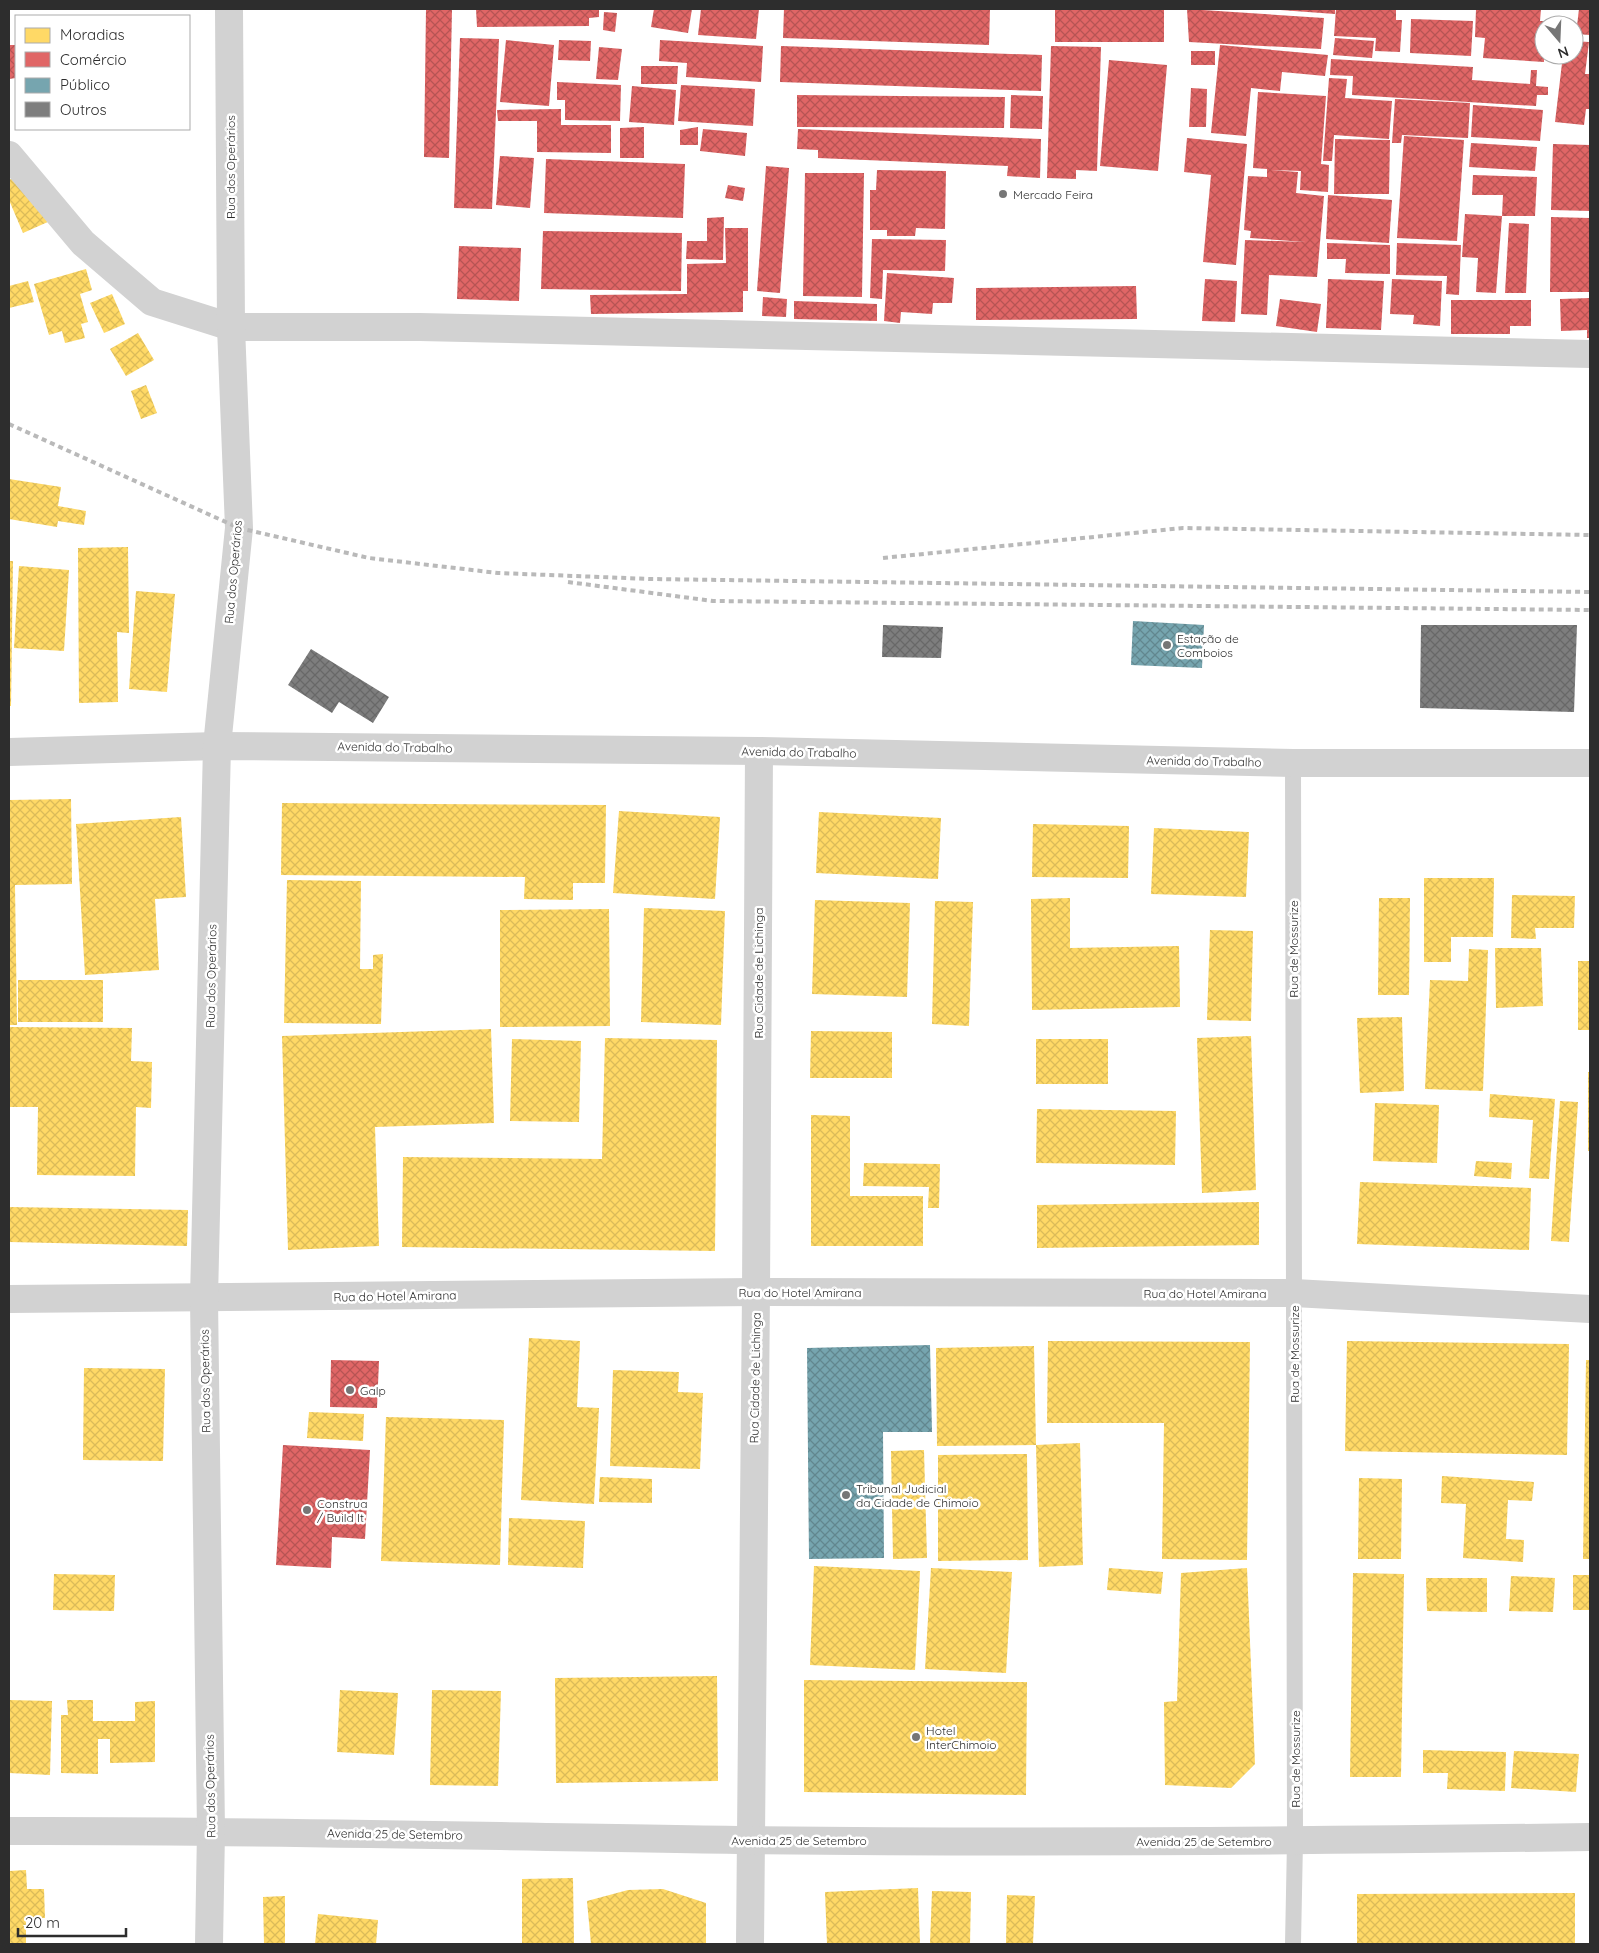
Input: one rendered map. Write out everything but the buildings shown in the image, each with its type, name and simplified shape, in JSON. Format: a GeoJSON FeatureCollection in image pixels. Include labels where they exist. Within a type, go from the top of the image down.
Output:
{"type":"FeatureCollection","features":[{"type":"Feature","properties":{"kind":"street","name":"Rua dos Operários"},"geometry":{"type":"LineString","coordinates":[[209,1944],[211,1831],[204,1298],[217,746],[239,528],[231,327],[228,9]]}},
{"type":"Feature","properties":{"kind":"street"},"geometry":{"type":"LineString","coordinates":[[9,155],[83,243],[152,302],[231,327],[440,328],[1590,354]]}},
{"type":"Feature","properties":{"kind":"street","name":"Avenida do Trabalho"},"geometry":{"type":"LineString","coordinates":[[9,752],[217,746],[759,751],[1293,763],[1590,763]]}},
{"type":"Feature","properties":{"kind":"street","name":"Rua Cidade de Lichinga"},"geometry":{"type":"LineString","coordinates":[[750,1944],[759,751]]}},
{"type":"Feature","properties":{"kind":"street","name":"Rua do Hotel Amirana"},"geometry":{"type":"LineString","coordinates":[[9,1299],[756,1292],[1294,1293],[1590,1309]]}},
{"type":"Feature","properties":{"kind":"street","name":"Avenida 25 de Setembro"},"geometry":{"type":"LineString","coordinates":[[9,1831],[211,1831],[750,1840],[1295,1841],[1590,1837]]}},
{"type":"Feature","properties":{"kind":"lane","name":"Rua de Mossurize"},"geometry":{"type":"LineString","coordinates":[[1293,763],[1295,1841],[1293,1944]]}},
{"type":"Feature","properties":{"kind":"railway"},"geometry":{"type":"LineString","coordinates":[[9,424],[239,528],[369,558],[498,573],[651,579],[1590,592]]}},
{"type":"Feature","properties":{"kind":"railway"},"geometry":{"type":"LineString","coordinates":[[883,558],[1183,528],[1590,535]]}},
{"type":"Feature","properties":{"kind":"railway"},"geometry":{"type":"LineString","coordinates":[[568,582],[713,601],[1590,610]]}},
{"type":"Feature","properties":{"kind":"place","name":"Mercado Feira"},"geometry":{"type":"Point","coordinates":[1003,194]}},
{"type":"Feature","properties":{"kind":"place","name":"Estação de Comboios"},"geometry":{"type":"Point","coordinates":[1167,645]}},
{"type":"Feature","properties":{"kind":"place","name":"Galp"},"geometry":{"type":"Point","coordinates":[350,1390]}},
{"type":"Feature","properties":{"kind":"place","name":"Tribunal Judicial da Cidade de Chimoio"},"geometry":{"type":"Point","coordinates":[846,1495]}},
{"type":"Feature","properties":{"kind":"place","name":"Construa / Build It"},"geometry":{"type":"Point","coordinates":[307,1510]}},
{"type":"Feature","properties":{"kind":"place","name":"Hotel InterChimoio"},"geometry":{"type":"Point","coordinates":[916,1737]}}]}
